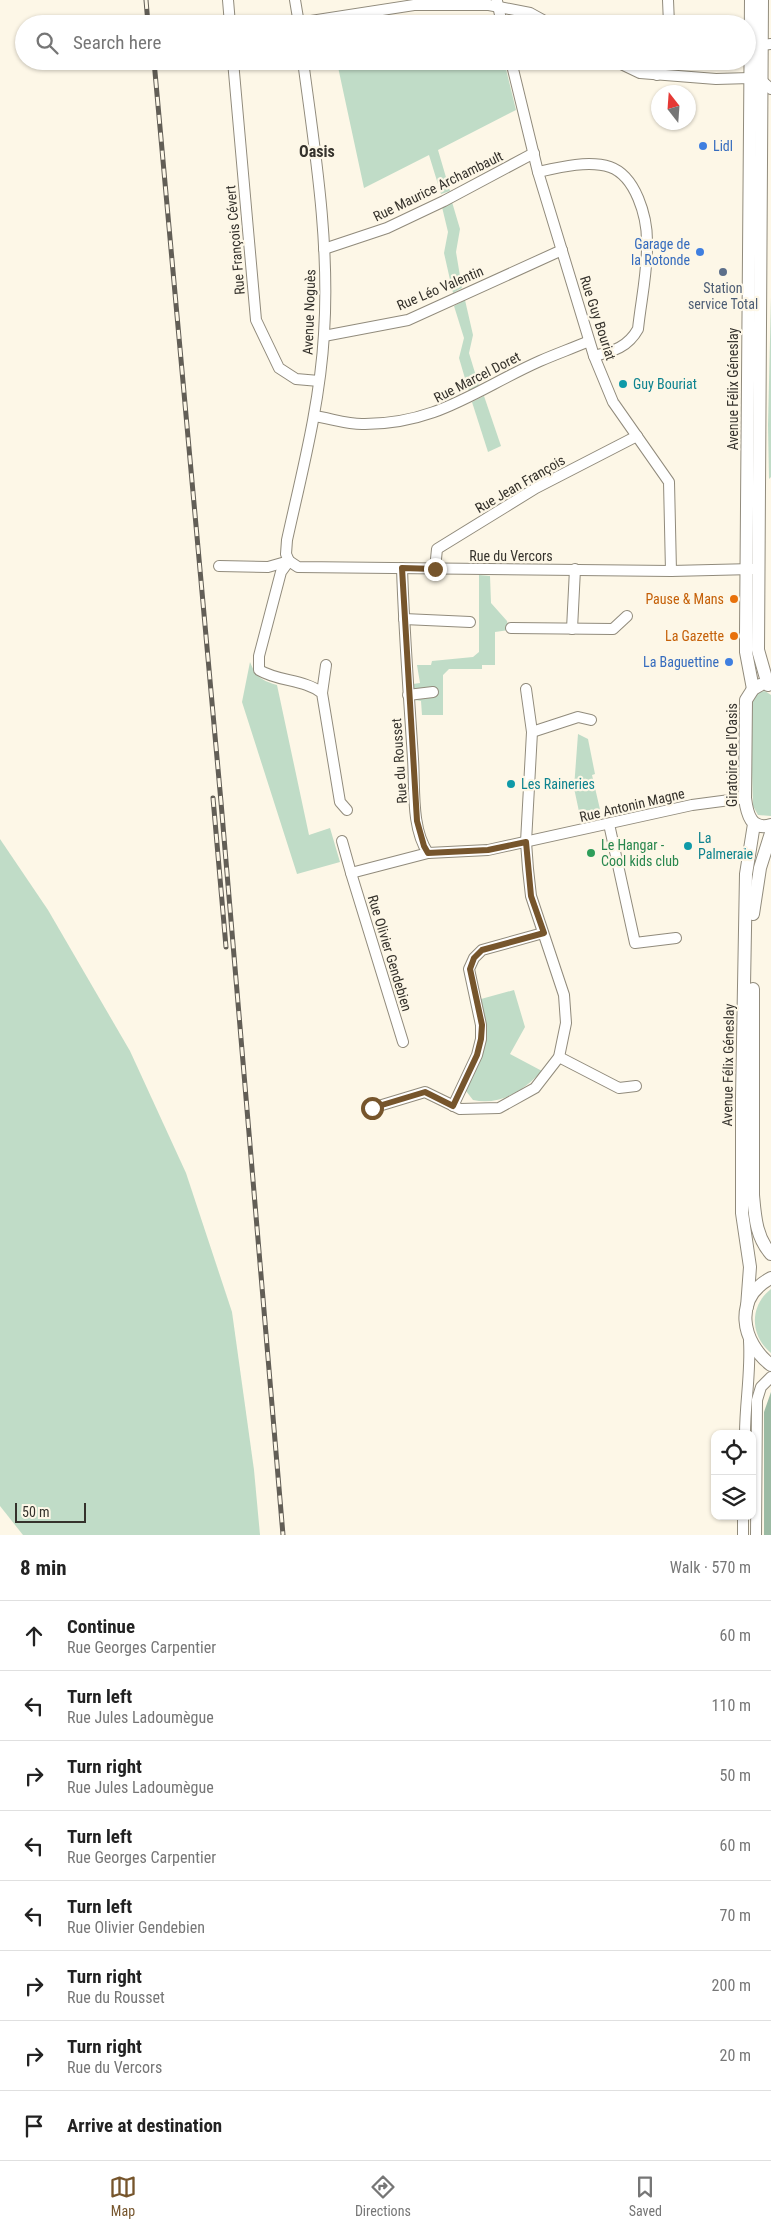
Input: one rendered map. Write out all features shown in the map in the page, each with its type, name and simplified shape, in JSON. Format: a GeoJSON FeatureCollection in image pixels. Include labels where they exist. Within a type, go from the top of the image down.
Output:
{"type":"FeatureCollection","features":[{"type":"Feature","properties":{"kind":"main road","name":"Avenue Félix Géneslay"},"geometry":{"type":"LineString","coordinates":[[751,0],[754,15]]}},
{"type":"Feature","properties":{"kind":"main road","name":"Avenue Félix Géneslay"},"geometry":{"type":"LineString","coordinates":[[753,689],[746,652],[752,569],[760,252],[762,0]]}},
{"type":"Feature","properties":{"kind":"main road","name":"Avenue Félix Géneslay"},"geometry":{"type":"LineString","coordinates":[[756,22],[761,45]]}},
{"type":"Feature","properties":{"kind":"main road","name":"Avenue Félix Géneslay"},"geometry":{"type":"LineString","coordinates":[[752,569],[758,650],[770,686]]}},
{"type":"Feature","properties":{"kind":"main road","name":"Giratoire de l'Oasis"},"geometry":{"type":"LineString","coordinates":[[754,824],[747,813],[745,798],[746,700],[753,689],[770,686]]}},
{"type":"Feature","properties":{"kind":"main road","name":"Avenue Félix Géneslay"},"geometry":{"type":"LineString","coordinates":[[749,1341],[745,1324],[750,1266],[742,1213],[742,1098],[746,874],[754,824]]}},
{"type":"Feature","properties":{"kind":"main road"},"geometry":{"type":"LineString","coordinates":[[754,824],[761,826],[771,825]]}},
{"type":"Feature","properties":{"kind":"main road","name":"Avenue Félix Géneslay"},"geometry":{"type":"LineString","coordinates":[[771,833],[760,868],[753,910],[752,1181],[757,1228],[764,1246],[771,1254]]}},
{"type":"Feature","properties":{"kind":"main road"},"geometry":{"type":"LineString","coordinates":[[747,1307],[754,1293],[771,1278]]}},
{"type":"Feature","properties":{"kind":"main road"},"geometry":{"type":"LineString","coordinates":[[749,1341],[758,1355],[771,1365]]}},
{"type":"Feature","properties":{"kind":"street"},"geometry":{"type":"LineString","coordinates":[[228,0],[229,15]]}},
{"type":"Feature","properties":{"kind":"street"},"geometry":{"type":"LineString","coordinates":[[295,0],[298,15]]}},
{"type":"Feature","properties":{"kind":"street"},"geometry":{"type":"LineString","coordinates":[[668,0],[669,15]]}},
{"type":"Feature","properties":{"kind":"street"},"geometry":{"type":"LineString","coordinates":[[350,15],[414,5],[498,3],[535,15]]}},
{"type":"Feature","properties":{"kind":"street","name":"Rue François Cévert"},"geometry":{"type":"LineString","coordinates":[[235,70],[256,320],[279,368],[296,378],[319,381]]}},
{"type":"Feature","properties":{"kind":"street","name":"Avenue Noguès"},"geometry":{"type":"LineString","coordinates":[[289,561],[286,554],[287,540],[314,416],[319,381],[324,336],[326,288],[324,249],[304,70]]}},
{"type":"Feature","properties":{"kind":"street","name":"Rue Guy Bouriat"},"geometry":{"type":"LineString","coordinates":[[513,70],[538,172],[594,356],[613,402],[669,482],[671,571]]}},
{"type":"Feature","properties":{"kind":"street"},"geometry":{"type":"LineString","coordinates":[[634,70],[640,73],[657,75],[761,83]]}},
{"type":"Feature","properties":{"kind":"street"},"geometry":{"type":"LineString","coordinates":[[657,75],[658,70]]}},
{"type":"Feature","properties":{"kind":"street","name":"Rue Maurice Archambault"},"geometry":{"type":"LineString","coordinates":[[324,249],[387,228],[444,201],[534,153]]}},
{"type":"Feature","properties":{"kind":"street"},"geometry":{"type":"LineString","coordinates":[[538,172],[576,165],[610,167],[627,176],[640,203],[647,241],[638,329],[631,341],[616,350],[594,356]]}},
{"type":"Feature","properties":{"kind":"street","name":"Rue Léo Valentin"},"geometry":{"type":"LineString","coordinates":[[324,336],[408,320],[562,250]]}},
{"type":"Feature","properties":{"kind":"street","name":"Rue Marcel Doret"},"geometry":{"type":"LineString","coordinates":[[314,416],[361,424],[399,422],[435,413],[475,396],[539,361],[589,341]]}},
{"type":"Feature","properties":{"kind":"street","name":"Rue Jean François"},"geometry":{"type":"LineString","coordinates":[[435,569],[436,549],[543,484],[637,436]]}},
{"type":"Feature","properties":{"kind":"street"},"geometry":{"type":"LineString","coordinates":[[289,561],[281,572],[259,656],[259,670],[268,676],[313,686],[322,693]]}},
{"type":"Feature","properties":{"kind":"street","name":"Rue du Vercors"},"geometry":{"type":"LineString","coordinates":[[219,566],[268,567],[289,561],[298,567],[671,571],[752,569]]}},
{"type":"Feature","properties":{"kind":"street","name":"Rue du Rousset"},"geometry":{"type":"LineString","coordinates":[[402,568],[408,695],[417,821],[424,846],[428,853]]}},
{"type":"Feature","properties":{"kind":"street"},"geometry":{"type":"LineString","coordinates":[[572,629],[575,569]]}},
{"type":"Feature","properties":{"kind":"street"},"geometry":{"type":"LineString","coordinates":[[511,628],[613,630],[627,616]]}},
{"type":"Feature","properties":{"kind":"street"},"geometry":{"type":"LineString","coordinates":[[404,619],[470,622]]}},
{"type":"Feature","properties":{"kind":"street"},"geometry":{"type":"LineString","coordinates":[[326,665],[322,693],[340,802],[347,810]]}},
{"type":"Feature","properties":{"kind":"street"},"geometry":{"type":"LineString","coordinates":[[372,1108],[425,1092],[460,1108],[499,1108],[535,1088],[558,1057],[566,1023],[564,995],[531,896],[526,842],[532,732],[526,689]]}},
{"type":"Feature","properties":{"kind":"street"},"geometry":{"type":"LineString","coordinates":[[408,695],[433,692]]}},
{"type":"Feature","properties":{"kind":"street"},"geometry":{"type":"LineString","coordinates":[[532,732],[578,717],[592,720]]}},
{"type":"Feature","properties":{"kind":"street","name":"Rue Antonin Magne"},"geometry":{"type":"LineString","coordinates":[[526,842],[692,805],[745,798]]}},
{"type":"Feature","properties":{"kind":"street"},"geometry":{"type":"LineString","coordinates":[[610,824],[635,943],[676,938]]}},
{"type":"Feature","properties":{"kind":"street","name":"Rue Olivier Gendebien"},"geometry":{"type":"LineString","coordinates":[[342,841],[403,1042]]}},
{"type":"Feature","properties":{"kind":"street"},"geometry":{"type":"LineString","coordinates":[[351,873],[428,853],[488,850],[526,842]]}},
{"type":"Feature","properties":{"kind":"street"},"geometry":{"type":"LineString","coordinates":[[453,1106],[477,1055],[481,1039],[482,1025],[470,969],[474,958],[482,950],[544,933]]}},
{"type":"Feature","properties":{"kind":"street"},"geometry":{"type":"LineString","coordinates":[[558,1057],[618,1088],[636,1086]]}},
{"type":"Feature","properties":{"kind":"street"},"geometry":{"type":"LineString","coordinates":[[745,1430],[750,1366],[749,1341]]}},
{"type":"Feature","properties":{"kind":"street"},"geometry":{"type":"LineString","coordinates":[[756,1535],[757,1400],[761,1387],[771,1377]]}},
{"type":"Feature","properties":{"kind":"street"},"geometry":{"type":"LineString","coordinates":[[743,1520],[743,1535]]}},
{"type":"Feature","properties":{"kind":"green space"},"geometry":{"type":"Polygon","coordinates":[[[339,70],[506,70],[516,110],[438,150],[450,191],[441,194],[429,155],[364,188],[339,70]]]}},
{"type":"Feature","properties":{"kind":"green space"},"geometry":{"type":"Polygon","coordinates":[[[452,202],[460,229],[456,252],[462,288],[453,293],[444,253],[448,232],[442,207],[452,202]]]}},
{"type":"Feature","properties":{"kind":"green space"},"geometry":{"type":"Polygon","coordinates":[[[771,297],[771,477],[769,479],[768,425],[771,297]]]}},
{"type":"Feature","properties":{"kind":"green space"},"geometry":{"type":"Polygon","coordinates":[[[465,300],[473,335],[469,353],[479,386],[469,392],[459,358],[464,338],[454,306],[465,300]]]}},
{"type":"Feature","properties":{"kind":"green space"},"geometry":{"type":"Polygon","coordinates":[[[484,396],[501,446],[488,452],[472,402],[484,396]]]}},
{"type":"Feature","properties":{"kind":"green space"},"geometry":{"type":"Polygon","coordinates":[[[479,575],[490,576],[491,603],[507,621],[509,630],[495,632],[495,665],[482,665],[482,669],[449,669],[443,675],[443,715],[422,715],[421,701],[415,700],[413,684],[420,683],[417,665],[431,665],[432,661],[473,657],[479,652],[479,575]]]}},
{"type":"Feature","properties":{"kind":"green space"},"geometry":{"type":"Polygon","coordinates":[[[250,662],[260,677],[277,685],[309,835],[330,828],[340,862],[297,874],[242,702],[250,662]]]}},
{"type":"Feature","properties":{"kind":"green space"},"geometry":{"type":"Polygon","coordinates":[[[765,691],[771,695],[771,816],[758,815],[753,806],[750,703],[759,692],[765,691]]]}},
{"type":"Feature","properties":{"kind":"green space"},"geometry":{"type":"Polygon","coordinates":[[[578,734],[588,739],[595,774],[592,775],[602,818],[581,821],[574,788],[578,734]]]}},
{"type":"Feature","properties":{"kind":"green space"},"geometry":{"type":"Polygon","coordinates":[[[0,839],[48,910],[130,1051],[186,1173],[232,1312],[254,1470],[260,1535],[23,1535],[0,1506],[0,839]]]}},
{"type":"Feature","properties":{"kind":"green space"},"geometry":{"type":"Polygon","coordinates":[[[514,990],[525,1027],[510,1054],[542,1071],[528,1084],[511,1095],[493,1101],[473,1100],[466,1091],[481,1057],[485,1037],[484,1013],[481,999],[514,990]]]}},
{"type":"Feature","properties":{"kind":"green space"},"geometry":{"type":"Polygon","coordinates":[[[771,1289],[771,1353],[759,1338],[755,1321],[759,1304],[771,1289]]]}},
{"type":"Feature","properties":{"kind":"green space"},"geometry":{"type":"Polygon","coordinates":[[[771,1392],[771,1535],[764,1535],[764,1412],[771,1392]]]}},
{"type":"Feature","properties":{"kind":"railway"},"geometry":{"type":"LineString","coordinates":[[146,0],[147,15]]}},
{"type":"Feature","properties":{"kind":"railway"},"geometry":{"type":"LineString","coordinates":[[155,70],[221,802],[283,1535]]}},
{"type":"Feature","properties":{"kind":"railway"},"geometry":{"type":"LineString","coordinates":[[213,798],[226,947]]}},
{"type":"Feature","properties":{"kind":"place","name":"Lidl"},"geometry":{"type":"Point","coordinates":[703,146]}},
{"type":"Feature","properties":{"kind":"place","name":"Garage de la Rotonde"},"geometry":{"type":"Point","coordinates":[700,252]}},
{"type":"Feature","properties":{"kind":"place","name":"Station service Total"},"geometry":{"type":"Point","coordinates":[723,272]}},
{"type":"Feature","properties":{"kind":"place","name":"Guy Bouriat"},"geometry":{"type":"Point","coordinates":[623,384]}},
{"type":"Feature","properties":{"kind":"place","name":"Pause & Mans"},"geometry":{"type":"Point","coordinates":[734,599]}},
{"type":"Feature","properties":{"kind":"place","name":"La Gazette"},"geometry":{"type":"Point","coordinates":[734,636]}},
{"type":"Feature","properties":{"kind":"place","name":"La Baguettine"},"geometry":{"type":"Point","coordinates":[729,662]}},
{"type":"Feature","properties":{"kind":"place","name":"Les Raineries"},"geometry":{"type":"Point","coordinates":[511,784]}},
{"type":"Feature","properties":{"kind":"place","name":"La Palmeraie"},"geometry":{"type":"Point","coordinates":[688,846]}},
{"type":"Feature","properties":{"kind":"place","name":"Le Hangar - Cool kids club"},"geometry":{"type":"Point","coordinates":[591,853]}},
{"type":"Feature","properties":{"kind":"district","name":"Oasis"},"geometry":{"type":"Point","coordinates":[317,151]}},
{"type":"Feature","properties":{"kind":"route"},"geometry":{"type":"LineString","coordinates":[[372,1108],[425,1092],[453,1106],[477,1055],[481,1039],[482,1025],[470,974],[474,958],[482,950],[544,933],[531,896],[526,842],[488,850],[428,853],[424,846],[417,821],[408,695],[402,568],[435,569]]}}]}
